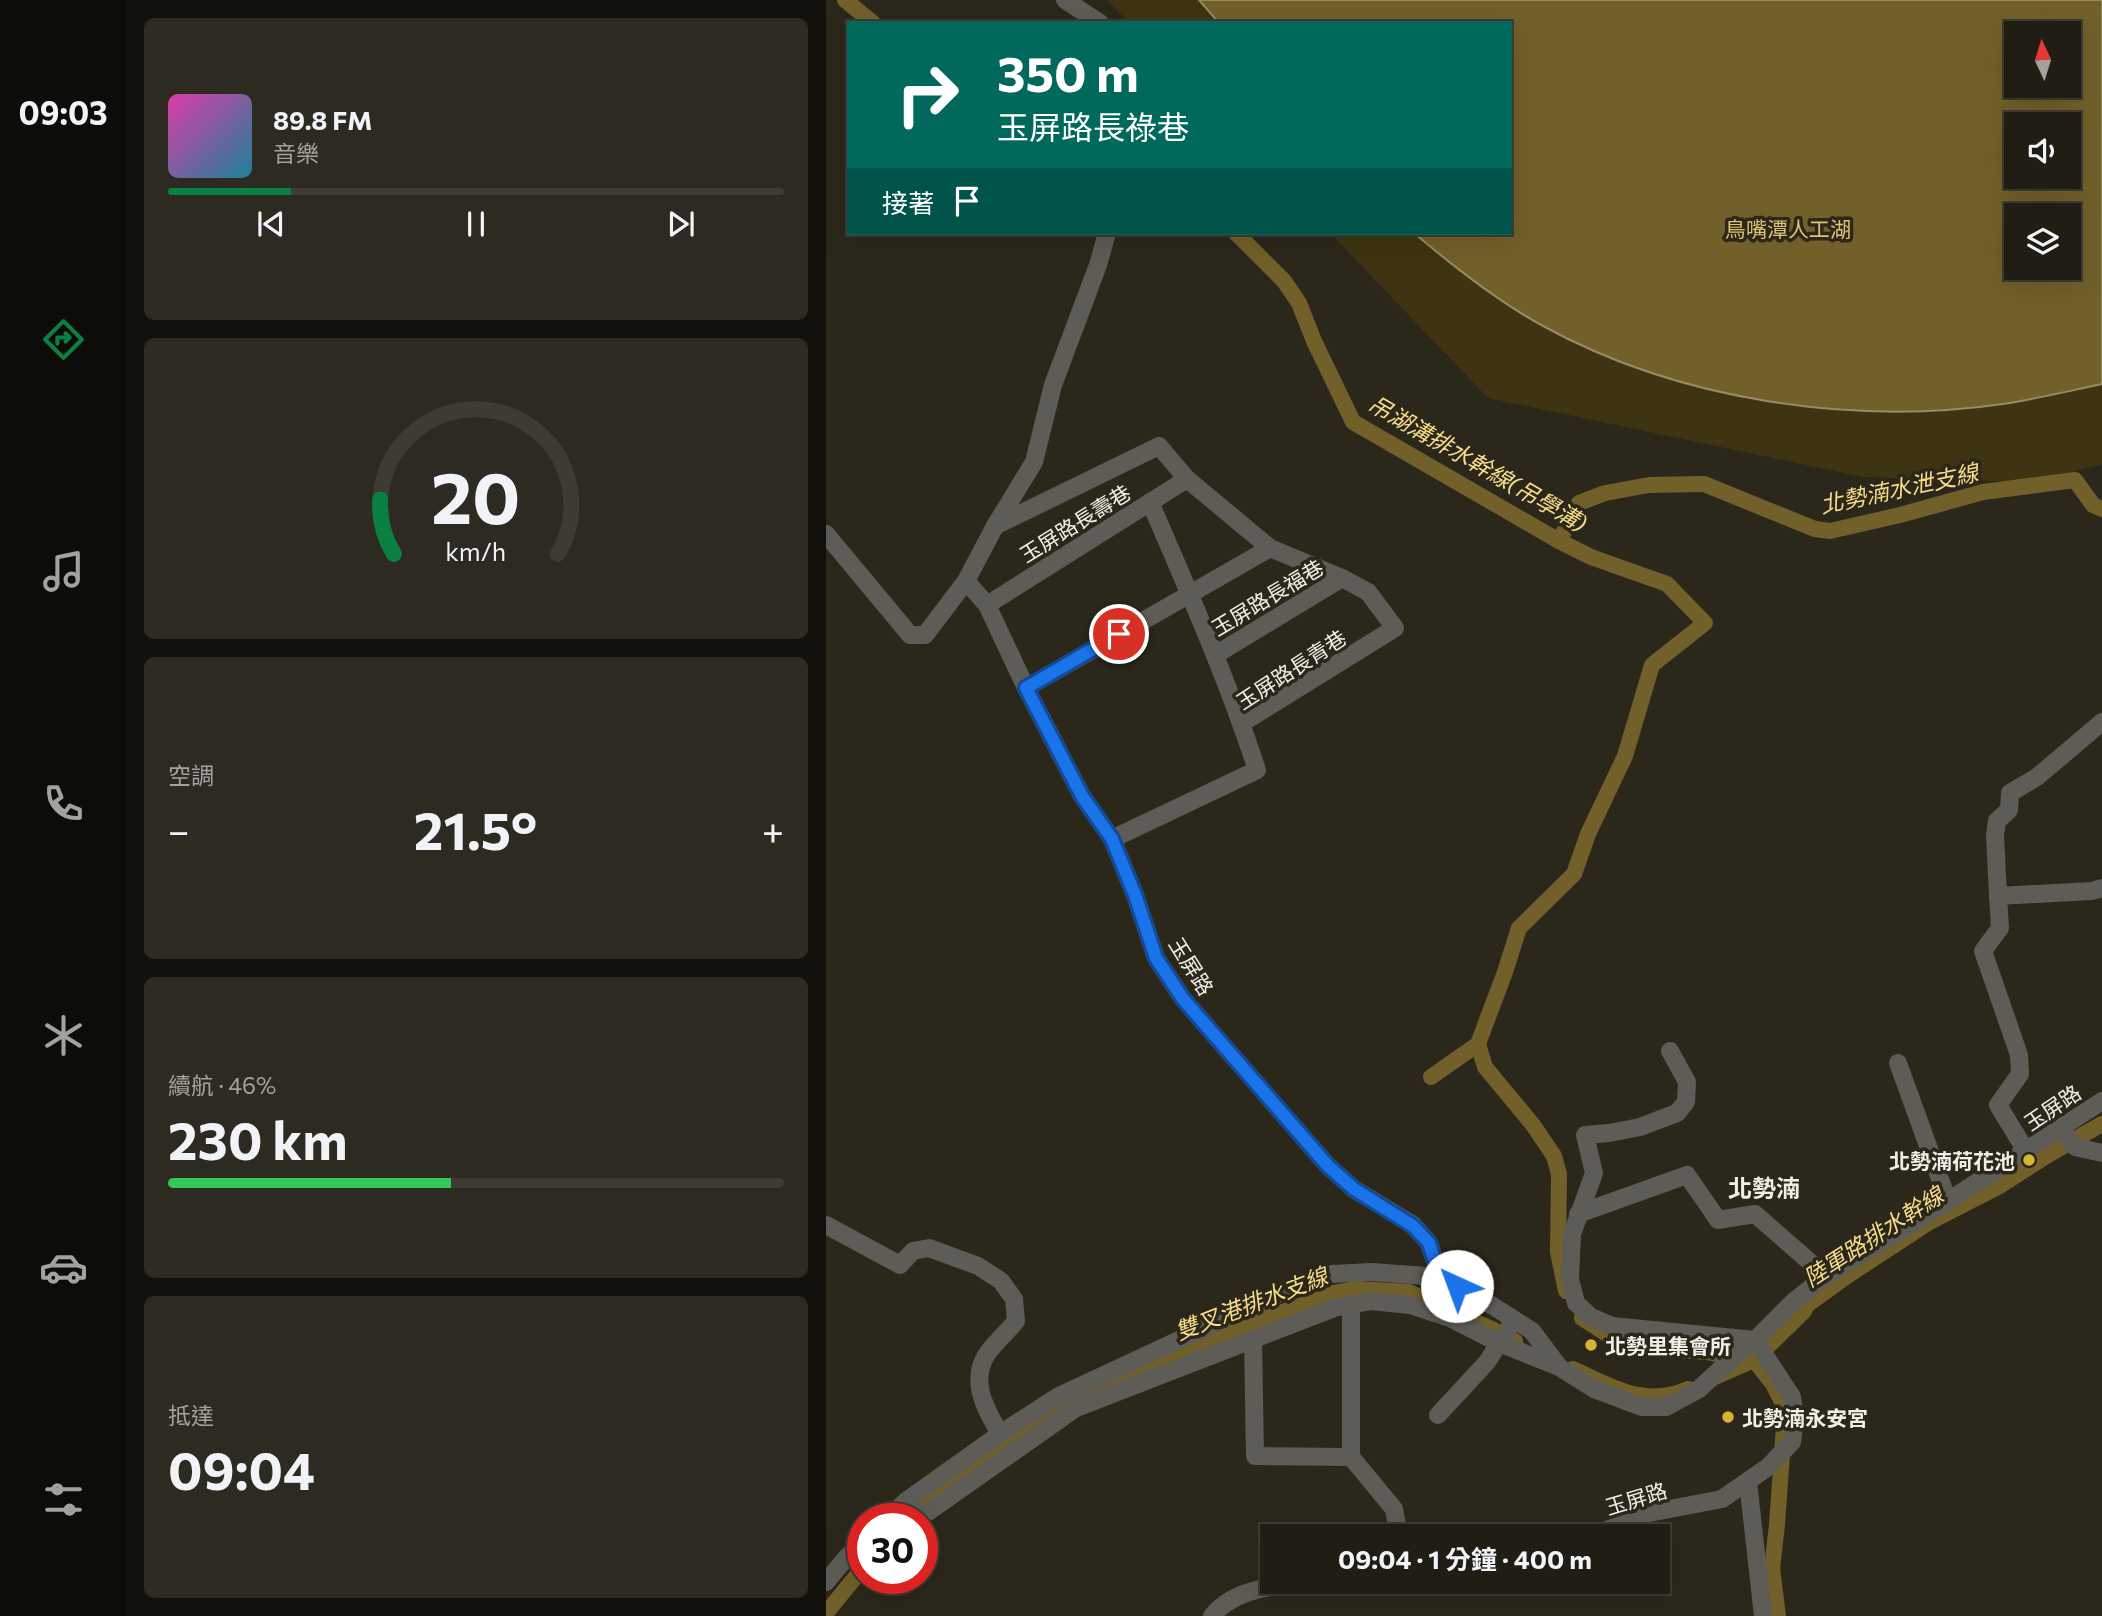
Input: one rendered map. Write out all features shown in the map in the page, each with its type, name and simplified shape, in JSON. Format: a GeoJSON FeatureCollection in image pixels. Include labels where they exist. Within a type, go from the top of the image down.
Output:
{"type":"FeatureCollection","features":[{"type":"Feature","properties":{"kind":"street"},"geometry":{"type":"LineString","coordinates":[[1065,0],[1097,21]]}},
{"type":"Feature","properties":{"kind":"street"},"geometry":{"type":"LineString","coordinates":[[826,534],[911,635],[925,635],[966,581],[995,526],[1034,462],[1053,385],[1098,265],[1106,235]]}},
{"type":"Feature","properties":{"kind":"street"},"geometry":{"type":"LineString","coordinates":[[995,526],[1159,446],[1187,479],[1270,548],[1342,578]]}},
{"type":"Feature","properties":{"kind":"street","name":"玉屏路長壽巷"},"geometry":{"type":"LineString","coordinates":[[987,605],[1187,479]]}},
{"type":"Feature","properties":{"kind":"street"},"geometry":{"type":"LineString","coordinates":[[1150,502],[1242,723]]}},
{"type":"Feature","properties":{"kind":"street"},"geometry":{"type":"LineString","coordinates":[[1026,688],[1270,548]]}},
{"type":"Feature","properties":{"kind":"street","name":"玉屏路長青巷"},"geometry":{"type":"LineString","coordinates":[[1112,839],[1257,770],[1242,723],[1395,628],[1368,592],[1342,578]]}},
{"type":"Feature","properties":{"kind":"street","name":"玉屏路長福巷"},"geometry":{"type":"LineString","coordinates":[[1215,655],[1342,578]]}},
{"type":"Feature","properties":{"kind":"street","name":"玉屏路"},"geometry":{"type":"LineString","coordinates":[[966,581],[987,605],[1082,796],[1112,839],[1135,895],[1156,958],[1183,999],[1328,1166],[1354,1189],[1413,1226],[1429,1243],[1440,1277]]}},
{"type":"Feature","properties":{"kind":"street"},"geometry":{"type":"LineString","coordinates":[[2026,1152],[1998,1105],[2020,1074],[2019,1055],[1983,951],[2000,928],[1995,835],[1997,821],[2009,810],[2010,793],[2037,777],[2102,722]]}},
{"type":"Feature","properties":{"kind":"street"},"geometry":{"type":"LineString","coordinates":[[1998,896],[2092,891],[2102,888]]}},
{"type":"Feature","properties":{"kind":"street"},"geometry":{"type":"LineString","coordinates":[[1670,1051],[1687,1082],[1686,1102],[1677,1113],[1640,1127],[1585,1135],[1594,1173],[1572,1234],[1570,1279],[1576,1303],[1591,1317],[1620,1326],[1713,1336],[1749,1345]]}},
{"type":"Feature","properties":{"kind":"street"},"geometry":{"type":"LineString","coordinates":[[1898,1063],[1948,1201]]}},
{"type":"Feature","properties":{"kind":"street","name":"玉屏路"},"geometry":{"type":"LineString","coordinates":[[906,1501],[1057,1397],[1297,1285],[1332,1274],[1371,1272],[1440,1277],[1532,1331],[1559,1367],[1594,1389],[1642,1407],[1666,1407],[1699,1390],[1794,1301],[1826,1276],[2026,1152],[2102,1101]]}},
{"type":"Feature","properties":{"kind":"street"},"geometry":{"type":"LineString","coordinates":[[2061,1129],[2075,1147],[2102,1153]]}},
{"type":"Feature","properties":{"kind":"street"},"geometry":{"type":"LineString","coordinates":[[1578,1214],[1687,1175],[1718,1220],[1755,1214],[1826,1276]]}},
{"type":"Feature","properties":{"kind":"street"},"geometry":{"type":"LineString","coordinates":[[826,1225],[900,1265],[913,1251],[929,1248],[978,1266],[1001,1281],[1014,1299],[1016,1321],[988,1353],[978,1374],[980,1397],[1000,1434]]}},
{"type":"Feature","properties":{"kind":"street"},"geometry":{"type":"LineString","coordinates":[[906,1501],[921,1517],[1076,1408],[1334,1308],[1371,1301],[1410,1305],[1450,1318],[1499,1343],[1559,1367]]}},
{"type":"Feature","properties":{"kind":"street"},"geometry":{"type":"LineString","coordinates":[[1351,1305],[1350,1457],[1394,1509],[1397,1524]]}},
{"type":"Feature","properties":{"kind":"street"},"geometry":{"type":"LineString","coordinates":[[1438,1415],[1487,1362],[1514,1320]]}},
{"type":"Feature","properties":{"kind":"street"},"geometry":{"type":"LineString","coordinates":[[1254,1339],[1255,1456],[1350,1457]]}},
{"type":"Feature","properties":{"kind":"street","name":"玉屏路"},"geometry":{"type":"LineString","coordinates":[[1623,1524],[1649,1514],[1722,1499],[1768,1467],[1792,1442],[1795,1419],[1792,1397],[1767,1358],[1749,1345]]}},
{"type":"Feature","properties":{"kind":"street"},"geometry":{"type":"LineString","coordinates":[[1748,1482],[1763,1616]]}},
{"type":"Feature","properties":{"kind":"street"},"geometry":{"type":"LineString","coordinates":[[826,1582],[847,1557]]}},
{"type":"Feature","properties":{"kind":"street"},"geometry":{"type":"LineString","coordinates":[[1213,1616],[1239,1595],[1260,1590]]}},
{"type":"Feature","properties":{"kind":"green space","name":"鳥嘴潭人工湖"},"geometry":{"type":"Polygon","coordinates":[[[1107,0],[2102,0],[2102,464],[2034,482],[1863,477],[1488,398],[1332,235],[1512,235],[1512,21],[1127,21],[1107,0]]]}},
{"type":"Feature","properties":{"kind":"shaded area","name":"鳥嘴潭人工湖"},"geometry":{"type":"Polygon","coordinates":[[[1199,0],[2102,0],[2102,384],[2003,404],[1945,410],[1886,412],[1767,401],[1708,389],[1595,352],[1543,326],[1493,295],[1416,235],[1512,235],[1512,21],[1217,21],[1199,0]]]}},
{"type":"Feature","properties":{"kind":"waterway","name":"吊湖溝排水幹線(吊學溝)"},"geometry":{"type":"LineString","coordinates":[[845,0],[871,21]]}},
{"type":"Feature","properties":{"kind":"waterway","name":"吊湖溝排水幹線(吊學溝)"},"geometry":{"type":"LineString","coordinates":[[1238,235],[1284,281],[1299,303],[1353,422],[1559,541],[1591,557],[1667,584],[1705,623],[1652,665],[1625,756],[1588,834],[1574,874],[1519,928],[1478,1044],[1431,1077]]}},
{"type":"Feature","properties":{"kind":"waterway","name":"北勢湳水泄支線"},"geometry":{"type":"LineString","coordinates":[[1559,541],[1579,503],[1605,493],[1649,485],[1704,484],[1815,529],[1830,531],[1983,492],[2075,480],[2093,505],[2102,509]]}},
{"type":"Feature","properties":{"kind":"waterway","name":"吊湖溝排水幹線(吊學溝)"},"geometry":{"type":"LineString","coordinates":[[1478,1044],[1485,1067],[1533,1125],[1554,1156],[1559,1174],[1558,1252],[1566,1291]]}},
{"type":"Feature","properties":{"kind":"waterway","name":"陸軍路排水幹線"},"geometry":{"type":"LineString","coordinates":[[1715,1377],[1754,1360],[1807,1305],[1928,1223],[1998,1187],[2102,1124]]}},
{"type":"Feature","properties":{"kind":"waterway","name":"雙叉港排水支線"},"geometry":{"type":"LineString","coordinates":[[922,1503],[1031,1423],[1080,1396],[1229,1332],[1334,1293],[1357,1289],[1409,1292],[1515,1341]]}},
{"type":"Feature","properties":{"kind":"waterway","name":"吊湖溝排水幹線(吊學溝)"},"geometry":{"type":"LineString","coordinates":[[1582,1318],[1627,1347],[1707,1352],[1754,1360],[1773,1384],[1782,1402],[1784,1426],[1772,1568],[1778,1616]]}},
{"type":"Feature","properties":{"kind":"waterway","name":"雙叉港排水支線"},"geometry":{"type":"LineString","coordinates":[[1573,1369],[1615,1388],[1643,1396],[1672,1394],[1688,1389]]}},
{"type":"Feature","properties":{"kind":"waterway","name":"雙叉港排水支線"},"geometry":{"type":"LineString","coordinates":[[826,1613],[847,1587]]}},
{"type":"Feature","properties":{"kind":"place","name":"北勢湳荷花池"},"geometry":{"type":"Point","coordinates":[2029,1160]}},
{"type":"Feature","properties":{"kind":"place","name":"北勢里集會所"},"geometry":{"type":"Point","coordinates":[1591,1345]}},
{"type":"Feature","properties":{"kind":"place","name":"北勢湳永安宮"},"geometry":{"type":"Point","coordinates":[1728,1417]}},
{"type":"Feature","properties":{"kind":"district","name":"北勢湳"},"geometry":{"type":"Point","coordinates":[1764,1187]}},
{"type":"Feature","properties":{"kind":"route"},"geometry":{"type":"LineString","coordinates":[[1119,634],[1026,688],[1082,796],[1112,839],[1135,895],[1156,958],[1183,999],[1328,1166],[1354,1189],[1413,1226],[1429,1243],[1440,1277],[1457,1286]]}}]}
